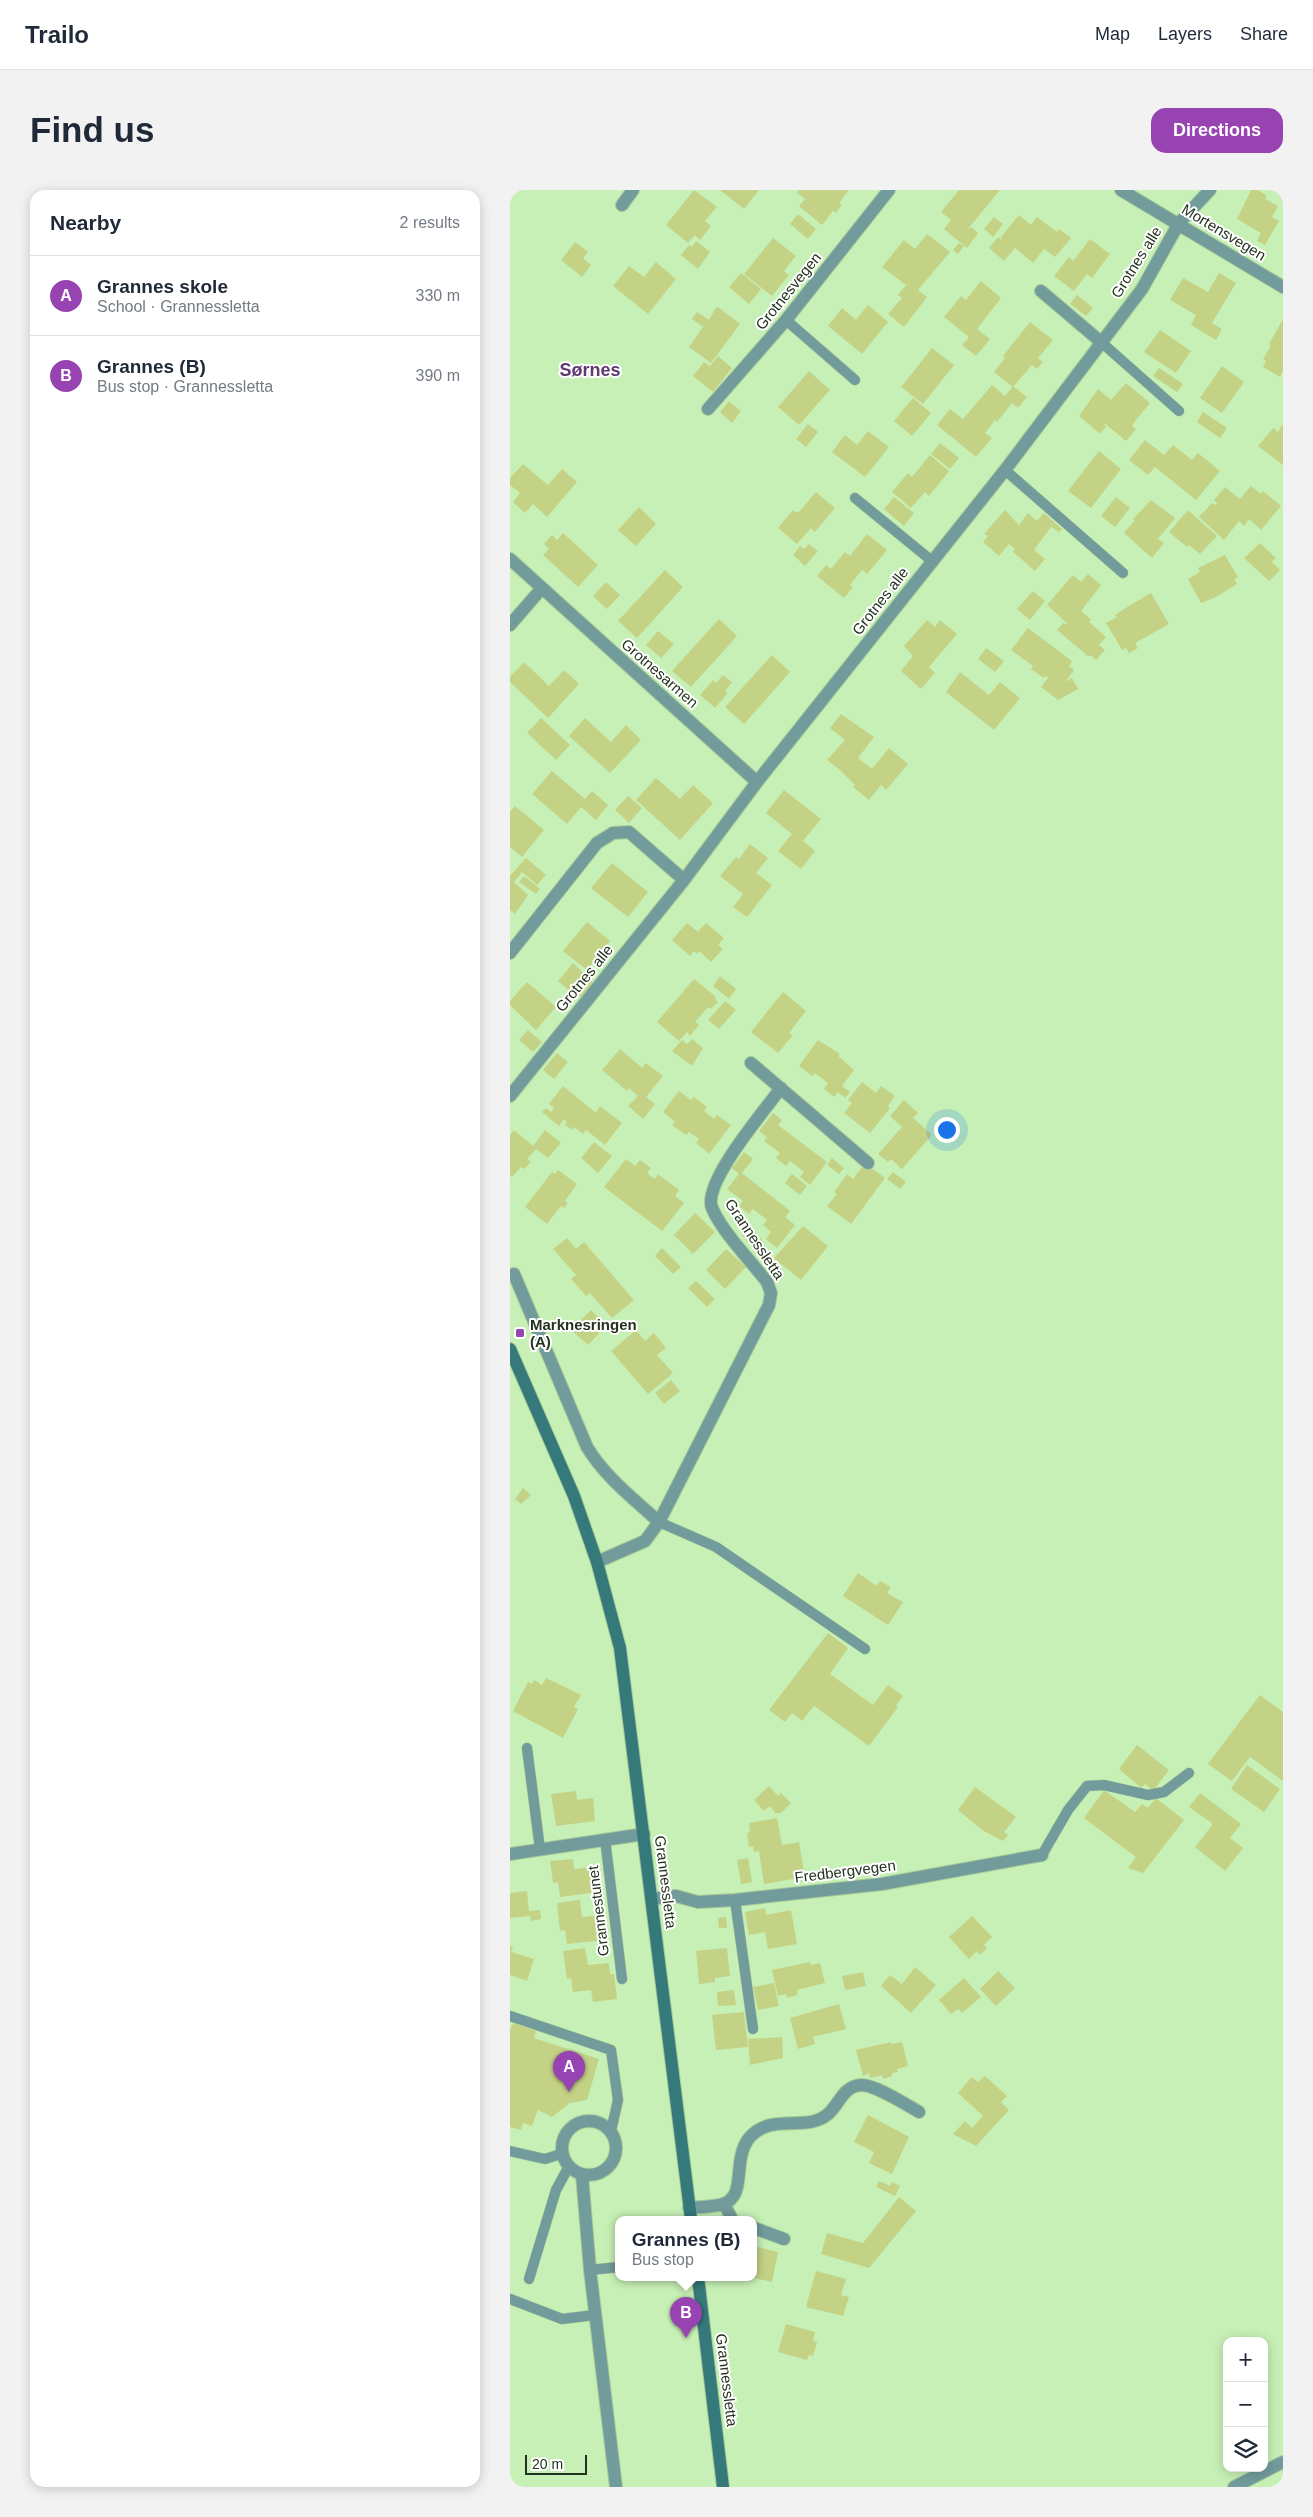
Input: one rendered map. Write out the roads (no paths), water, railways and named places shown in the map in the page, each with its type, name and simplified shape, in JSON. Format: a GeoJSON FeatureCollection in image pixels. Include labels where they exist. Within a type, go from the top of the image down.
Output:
{"type":"FeatureCollection","features":[{"type":"Feature","properties":{"kind":"main road","name":"Grannessletta"},"geometry":{"type":"LineString","coordinates":[[510,1349],[574,1496],[597,1562],[620,1648],[690,2214]]}},
{"type":"Feature","properties":{"kind":"main road","name":"Grannessletta"},"geometry":{"type":"LineString","coordinates":[[698,2281],[724,2487]]}},
{"type":"Feature","properties":{"kind":"street"},"geometry":{"type":"LineString","coordinates":[[622,205],[633,190]]}},
{"type":"Feature","properties":{"kind":"street","name":"Grotnesvegen"},"geometry":{"type":"LineString","coordinates":[[708,410],[786,320],[889,190]]}},
{"type":"Feature","properties":{"kind":"street","name":"Mortensvegen"},"geometry":{"type":"LineString","coordinates":[[1121,190],[1283,287]]}},
{"type":"Feature","properties":{"kind":"street"},"geometry":{"type":"LineString","coordinates":[[1179,223],[1210,190]]}},
{"type":"Feature","properties":{"kind":"street","name":"Grotnes alle"},"geometry":{"type":"LineString","coordinates":[[510,1096],[684,880],[757,782],[1004,470],[1142,289],[1179,223]]}},
{"type":"Feature","properties":{"kind":"street"},"geometry":{"type":"LineString","coordinates":[[1040,291],[1101,342]]}},
{"type":"Feature","properties":{"kind":"street","name":"Grotnesarmen"},"geometry":{"type":"LineString","coordinates":[[510,559],[757,782]]}},
{"type":"Feature","properties":{"kind":"street"},"geometry":{"type":"LineString","coordinates":[[510,625],[542,588]]}},
{"type":"Feature","properties":{"kind":"street"},"geometry":{"type":"LineString","coordinates":[[510,953],[597,843],[613,833],[629,832],[684,880]]}},
{"type":"Feature","properties":{"kind":"street"},"geometry":{"type":"LineString","coordinates":[[751,1063],[868,1163]]}},
{"type":"Feature","properties":{"kind":"street","name":"Grannessletta"},"geometry":{"type":"LineString","coordinates":[[597,1562],[645,1541],[659,1522],[769,1305],[771,1293],[767,1282],[721,1223],[711,1206],[712,1190],[722,1169],[781,1088]]}},
{"type":"Feature","properties":{"kind":"street"},"geometry":{"type":"LineString","coordinates":[[514,1274],[590,1453],[623,1490],[659,1522]]}},
{"type":"Feature","properties":{"kind":"street"},"geometry":{"type":"LineString","coordinates":[[510,1854],[644,1834]]}},
{"type":"Feature","properties":{"kind":"street","name":"Fredbergvegen"},"geometry":{"type":"LineString","coordinates":[[652,1899],[676,1896],[698,1902],[735,1900],[882,1884],[1042,1855]]}},
{"type":"Feature","properties":{"kind":"street"},"geometry":{"type":"LineString","coordinates":[[730,2216],[724,2204],[732,2199],[738,2188],[739,2161],[743,2148],[753,2135],[765,2127],[776,2123],[813,2122],[821,2119],[831,2112],[845,2091],[856,2086],[871,2087],[919,2112]]}},
{"type":"Feature","properties":{"kind":"street"},"geometry":{"type":"LineString","coordinates":[[584,2120],[599,2122],[611,2131],[616,2144],[615,2158],[607,2169],[595,2175],[582,2175],[568,2168],[561,2154],[562,2139],[570,2126],[584,2120]]}},
{"type":"Feature","properties":{"kind":"street"},"geometry":{"type":"LineString","coordinates":[[582,2175],[595,2316],[616,2487]]}},
{"type":"Feature","properties":{"kind":"street","name":"Grannessletta"},"geometry":{"type":"LineString","coordinates":[[690,2214],[724,2204]]}},
{"type":"Feature","properties":{"kind":"street"},"geometry":{"type":"LineString","coordinates":[[757,2229],[784,2239]]}},
{"type":"Feature","properties":{"kind":"street"},"geometry":{"type":"LineString","coordinates":[[1234,2487],[1283,2462]]}},
{"type":"Feature","properties":{"kind":"lane"},"geometry":{"type":"LineString","coordinates":[[786,320],[855,380]]}},
{"type":"Feature","properties":{"kind":"lane"},"geometry":{"type":"LineString","coordinates":[[1101,342],[1179,411]]}},
{"type":"Feature","properties":{"kind":"lane"},"geometry":{"type":"LineString","coordinates":[[1004,470],[1123,573]]}},
{"type":"Feature","properties":{"kind":"lane"},"geometry":{"type":"LineString","coordinates":[[855,498],[932,561]]}},
{"type":"Feature","properties":{"kind":"lane"},"geometry":{"type":"LineString","coordinates":[[659,1522],[716,1547],[865,1649]]}},
{"type":"Feature","properties":{"kind":"lane"},"geometry":{"type":"LineString","coordinates":[[527,1748],[540,1850]]}},
{"type":"Feature","properties":{"kind":"lane"},"geometry":{"type":"LineString","coordinates":[[1042,1855],[1068,1810],[1087,1786],[1104,1785],[1148,1795],[1164,1792],[1189,1773]]}},
{"type":"Feature","properties":{"kind":"lane","name":"Grannestunet"},"geometry":{"type":"LineString","coordinates":[[606,1839],[622,1979]]}},
{"type":"Feature","properties":{"kind":"lane"},"geometry":{"type":"LineString","coordinates":[[735,1900],[753,2029]]}},
{"type":"Feature","properties":{"kind":"lane"},"geometry":{"type":"LineString","coordinates":[[510,2016],[612,2050],[618,2100],[611,2131]]}},
{"type":"Feature","properties":{"kind":"lane"},"geometry":{"type":"LineString","coordinates":[[510,2151],[545,2160],[561,2154]]}},
{"type":"Feature","properties":{"kind":"lane"},"geometry":{"type":"LineString","coordinates":[[529,2279],[556,2190],[568,2168]]}},
{"type":"Feature","properties":{"kind":"lane"},"geometry":{"type":"LineString","coordinates":[[590,2270],[615,2267]]}},
{"type":"Feature","properties":{"kind":"lane"},"geometry":{"type":"LineString","coordinates":[[510,2299],[562,2319],[595,2316]]}},
{"type":"Feature","properties":{"kind":"place","name":"Marknesringen (A)"},"geometry":{"type":"Point","coordinates":[520,1333]}},
{"type":"Feature","properties":{"kind":"place","name":"Grannes skole"},"geometry":{"type":"Point","coordinates":[569,2092]}},
{"type":"Feature","properties":{"kind":"place","name":"Grannes (B)"},"geometry":{"type":"Point","coordinates":[686,2338]}},
{"type":"Feature","properties":{"kind":"district","name":"Sørnes"},"geometry":{"type":"Point","coordinates":[590,370]}}]}
